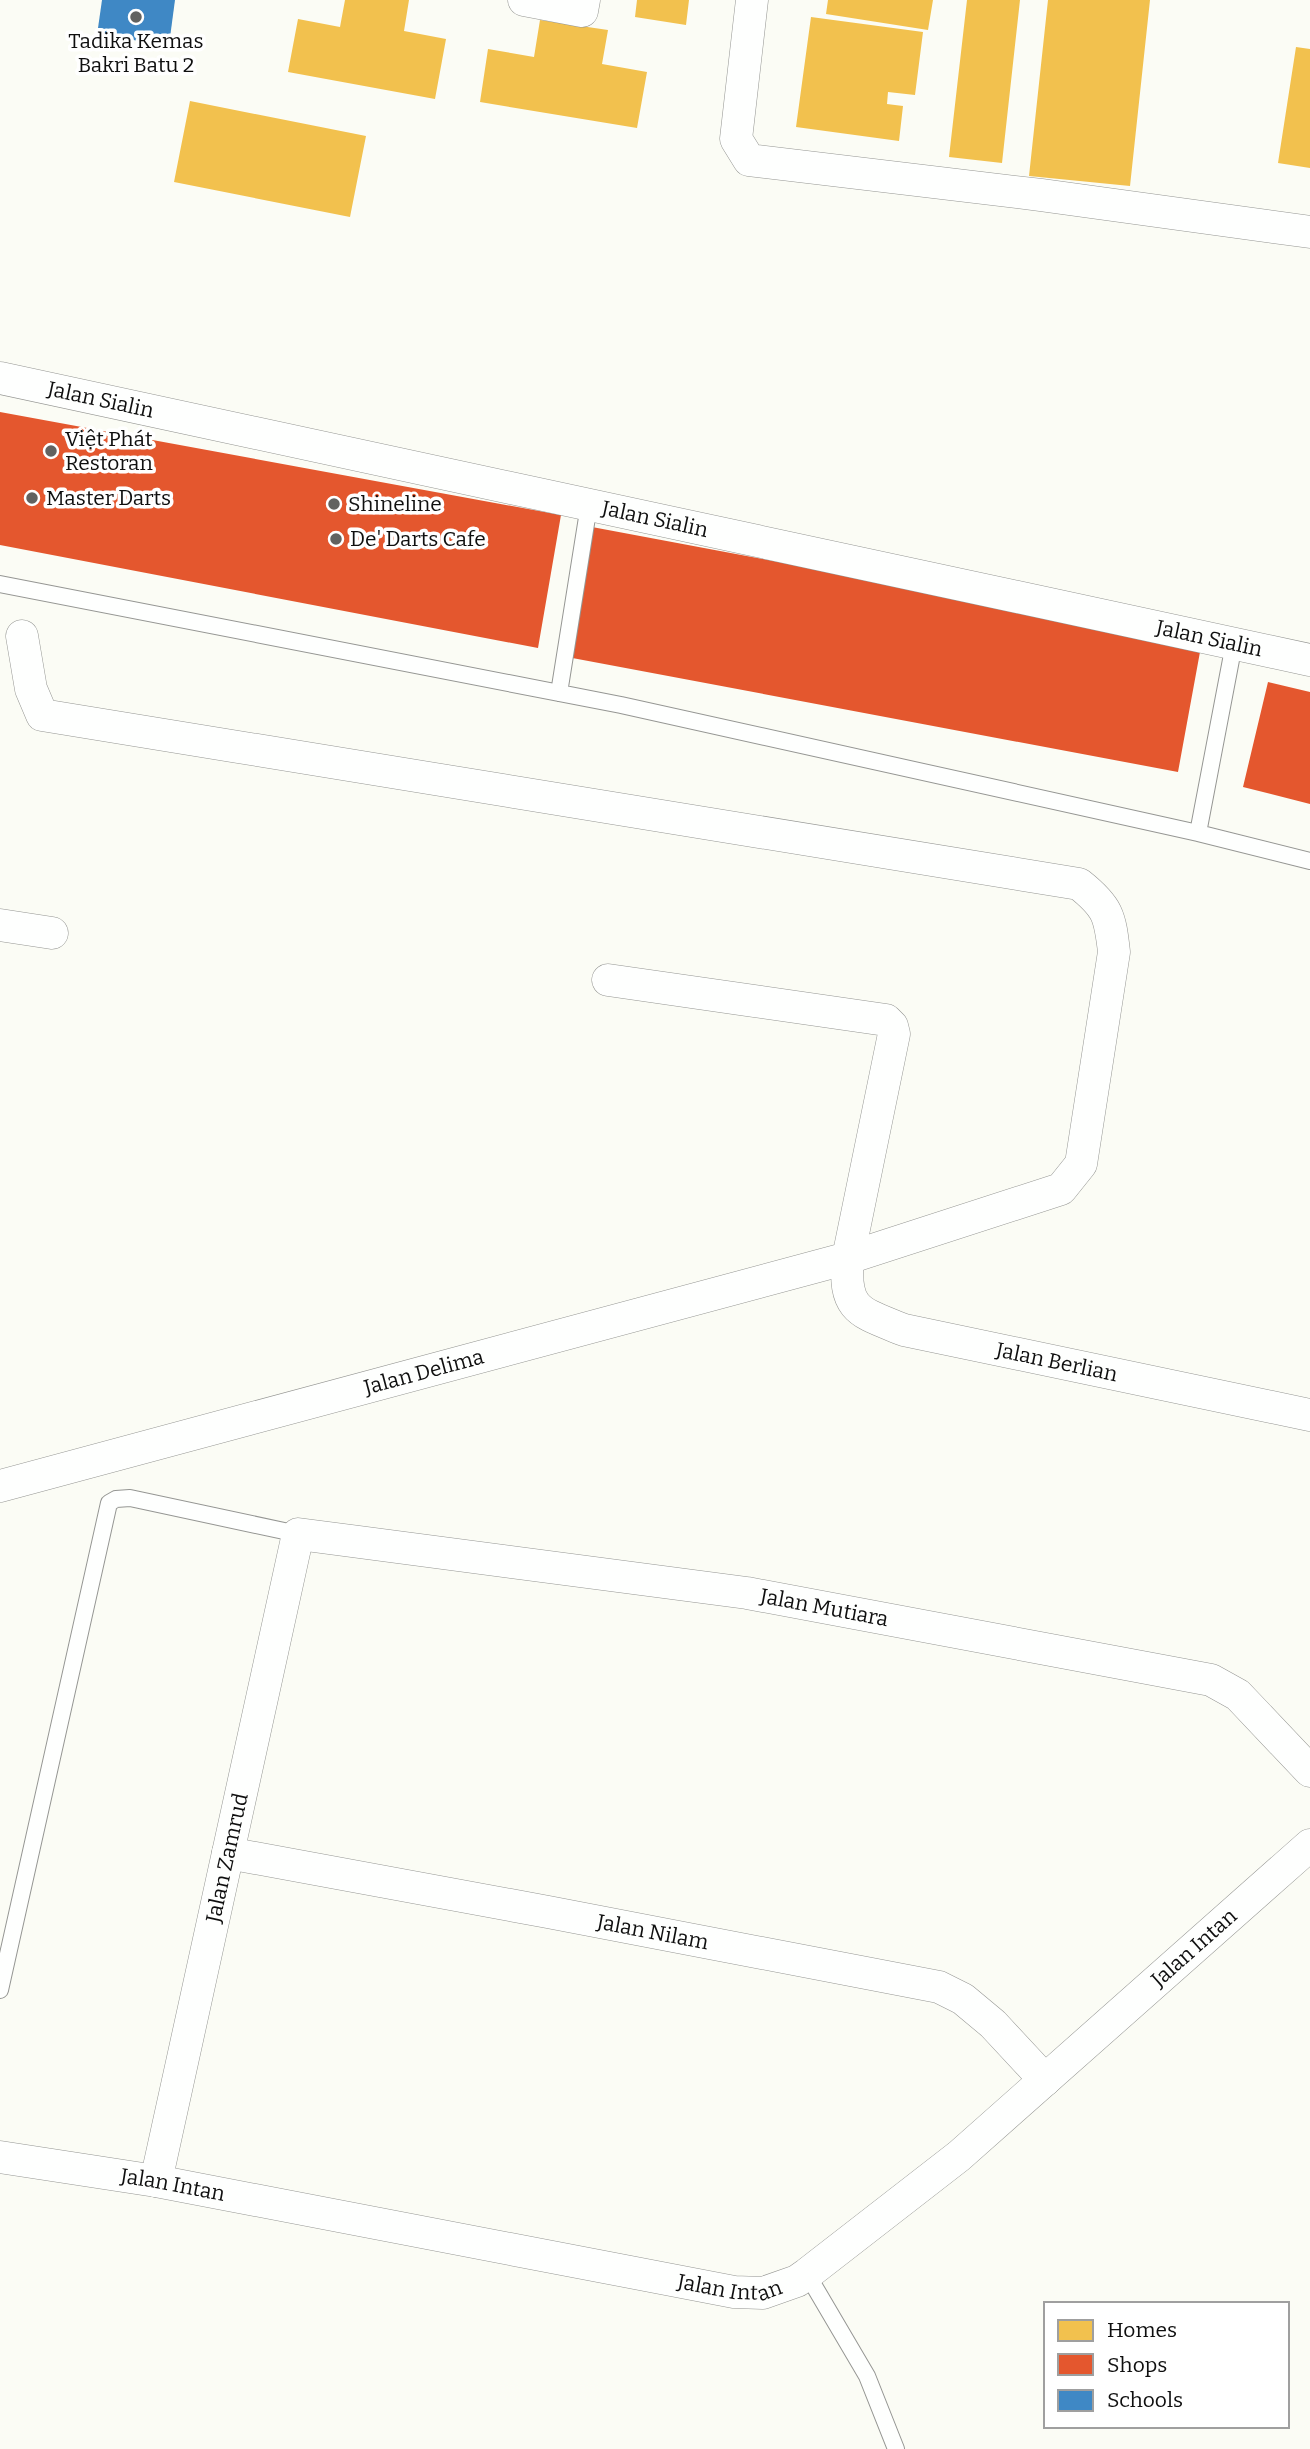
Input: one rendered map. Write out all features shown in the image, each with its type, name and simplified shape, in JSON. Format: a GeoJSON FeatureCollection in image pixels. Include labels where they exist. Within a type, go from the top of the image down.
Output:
{"type":"FeatureCollection","features":[{"type":"Feature","properties":{"kind":"street"},"geometry":{"type":"LineString","coordinates":[[524,0],[582,11],[584,0]]}},
{"type":"Feature","properties":{"kind":"street"},"geometry":{"type":"LineString","coordinates":[[752,0],[736,139],[749,160],[1041,195],[1310,233]]}},
{"type":"Feature","properties":{"kind":"street","name":"Jalan Sialin"},"geometry":{"type":"LineString","coordinates":[[0,378],[1310,660]]}},
{"type":"Feature","properties":{"kind":"street","name":"Jalan Delima"},"geometry":{"type":"LineString","coordinates":[[0,1486],[848,1258],[1060,1189],[1072,1178],[1081,1164],[1114,952],[1111,919],[1096,897],[1079,884],[42,715],[31,689],[22,636]]}},
{"type":"Feature","properties":{"kind":"street"},"geometry":{"type":"LineString","coordinates":[[0,925],[52,933]]}},
{"type":"Feature","properties":{"kind":"street","name":"Jalan Berlian"},"geometry":{"type":"LineString","coordinates":[[608,980],[886,1020],[892,1026],[894,1034],[848,1258],[846,1284],[850,1298],[869,1316],[904,1330],[1310,1415]]}},
{"type":"Feature","properties":{"kind":"street","name":"Jalan Mutiara"},"geometry":{"type":"LineString","coordinates":[[298,1534],[747,1592],[1211,1679],[1238,1695],[1310,1770]]}},
{"type":"Feature","properties":{"kind":"street","name":"Jalan Zamrud"},"geometry":{"type":"LineString","coordinates":[[156,2181],[298,1534]]}},
{"type":"Feature","properties":{"kind":"street","name":"Jalan Intan"},"geometry":{"type":"LineString","coordinates":[[0,2157],[156,2181],[734,2292],[763,2293],[797,2281],[959,2156],[1310,1845]]}},
{"type":"Feature","properties":{"kind":"street","name":"Jalan Nilam"},"geometry":{"type":"LineString","coordinates":[[228,1853],[939,1987],[963,1999],[993,2024],[1045,2080]]}},
{"type":"Feature","properties":{"kind":"lane"},"geometry":{"type":"LineString","coordinates":[[559,693],[589,505]]}},
{"type":"Feature","properties":{"kind":"lane"},"geometry":{"type":"LineString","coordinates":[[0,584],[559,693],[1310,860]]}},
{"type":"Feature","properties":{"kind":"lane"},"geometry":{"type":"LineString","coordinates":[[1198,833],[1234,644]]}},
{"type":"Feature","properties":{"kind":"lane"},"geometry":{"type":"LineString","coordinates":[[0,1990],[109,1503],[130,1497],[298,1534]]}},
{"type":"Feature","properties":{"kind":"lane"},"geometry":{"type":"LineString","coordinates":[[807,2274],[867,2376],[896,2449]]}},
{"type":"Feature","properties":{"kind":"building: Homes"},"geometry":{"type":"Polygon","coordinates":[[[345,0],[409,0],[404,31],[446,39],[435,99],[288,72],[298,19],[340,27],[345,0]]]}},
{"type":"Feature","properties":{"kind":"building: Homes"},"geometry":{"type":"Polygon","coordinates":[[[637,0],[689,0],[686,25],[635,17],[637,0]]]}},
{"type":"Feature","properties":{"kind":"building: Homes"},"geometry":{"type":"Polygon","coordinates":[[[828,0],[933,0],[928,30],[826,14],[828,0]]]}},
{"type":"Feature","properties":{"kind":"building: Homes"},"geometry":{"type":"Polygon","coordinates":[[[967,0],[1020,0],[1002,163],[949,157],[967,0]]]}},
{"type":"Feature","properties":{"kind":"building: Homes"},"geometry":{"type":"Polygon","coordinates":[[[1048,0],[1150,0],[1130,186],[1029,176],[1048,0]]]}},
{"type":"Feature","properties":{"kind":"building: Homes"},"geometry":{"type":"Polygon","coordinates":[[[811,17],[923,32],[915,95],[888,92],[887,104],[903,106],[899,141],[796,127],[811,17]]]}},
{"type":"Feature","properties":{"kind":"building: Homes"},"geometry":{"type":"Polygon","coordinates":[[[540,20],[608,30],[602,64],[647,72],[637,128],[480,102],[488,49],[534,57],[540,20]]]}},
{"type":"Feature","properties":{"kind":"building: Homes"},"geometry":{"type":"Polygon","coordinates":[[[1296,47],[1310,49],[1310,168],[1278,163],[1296,47]]]}},
{"type":"Feature","properties":{"kind":"building: Homes"},"geometry":{"type":"Polygon","coordinates":[[[190,101],[366,136],[350,217],[174,182],[190,101]]]}},
{"type":"Feature","properties":{"kind":"building: Shops"},"geometry":{"type":"Polygon","coordinates":[[[0,412],[561,515],[538,648],[0,545],[0,412]]]}},
{"type":"Feature","properties":{"kind":"building: Shops"},"geometry":{"type":"Polygon","coordinates":[[[592,527],[1202,641],[1178,772],[567,657],[592,527]]]}},
{"type":"Feature","properties":{"kind":"building: Shops"},"geometry":{"type":"Polygon","coordinates":[[[1268,682],[1310,692],[1310,804],[1243,787],[1268,682]]]}},
{"type":"Feature","properties":{"kind":"building: Schools","name":"Tadika Kemas Bakri Batu 2"},"geometry":{"type":"Polygon","coordinates":[[[102,0],[175,0],[169,45],[97,35],[102,0]]]}},
{"type":"Feature","properties":{"kind":"place","name":"Tadika Kemas Bakri Batu 2"},"geometry":{"type":"Point","coordinates":[136,17]}},
{"type":"Feature","properties":{"kind":"place","name":"Việt Phát Restoran"},"geometry":{"type":"Point","coordinates":[51,451]}},
{"type":"Feature","properties":{"kind":"place","name":"Master Darts"},"geometry":{"type":"Point","coordinates":[32,498]}},
{"type":"Feature","properties":{"kind":"place","name":"Shineline"},"geometry":{"type":"Point","coordinates":[334,504]}},
{"type":"Feature","properties":{"kind":"place","name":"De' Darts Cafe"},"geometry":{"type":"Point","coordinates":[336,539]}}]}
